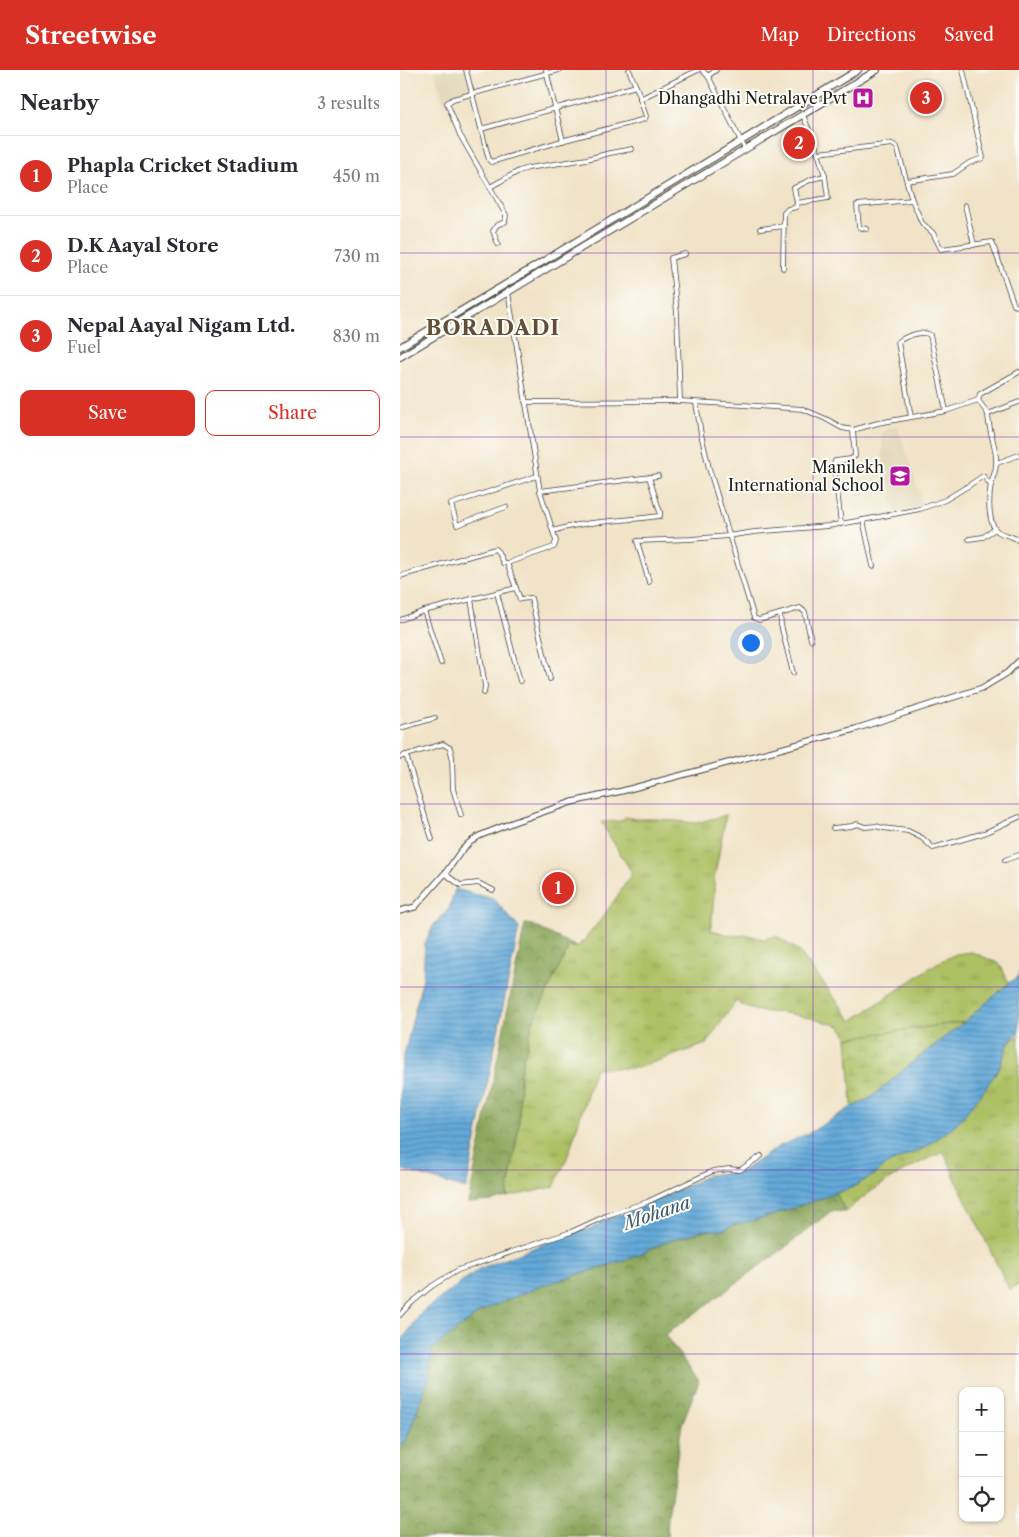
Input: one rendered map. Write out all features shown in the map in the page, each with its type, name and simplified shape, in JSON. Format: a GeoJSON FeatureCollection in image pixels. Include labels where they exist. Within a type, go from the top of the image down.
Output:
{"type":"FeatureCollection","features":[{"type":"Feature","properties":{"kind":"highway"},"geometry":{"type":"LineString","coordinates":[[400,347],[858,70]]}},
{"type":"Feature","properties":{"kind":"highway"},"geometry":{"type":"LineString","coordinates":[[400,357],[877,70]]}},
{"type":"Feature","properties":{"kind":"main road"},"geometry":{"type":"LineString","coordinates":[[400,911],[414,907],[447,871],[461,851],[479,836],[572,802],[622,791],[855,730],[982,688],[1006,673],[1019,661]]}},
{"type":"Feature","properties":{"kind":"street"},"geometry":{"type":"LineString","coordinates":[[466,70],[491,162],[645,119],[646,116],[640,96],[629,70]]}},
{"type":"Feature","properties":{"kind":"street"},"geometry":{"type":"LineString","coordinates":[[498,244],[493,231],[497,225],[505,222],[506,214],[476,166],[460,135],[447,103],[453,99],[546,72],[559,70]]}},
{"type":"Feature","properties":{"kind":"street"},"geometry":{"type":"LineString","coordinates":[[640,99],[700,70],[708,76],[745,150]]}},
{"type":"Feature","properties":{"kind":"street"},"geometry":{"type":"LineString","coordinates":[[907,181],[953,174],[968,163],[983,158],[963,70]]}},
{"type":"Feature","properties":{"kind":"street"},"geometry":{"type":"LineString","coordinates":[[708,76],[714,71]]}},
{"type":"Feature","properties":{"kind":"street"},"geometry":{"type":"LineString","coordinates":[[546,72],[564,141]]}},
{"type":"Feature","properties":{"kind":"street"},"geometry":{"type":"LineString","coordinates":[[481,129],[636,86]]}},
{"type":"Feature","properties":{"kind":"street"},"geometry":{"type":"LineString","coordinates":[[783,268],[785,211],[796,206],[797,203],[828,198],[825,176],[803,115]]}},
{"type":"Feature","properties":{"kind":"street"},"geometry":{"type":"LineString","coordinates":[[818,153],[892,144],[897,147],[912,200],[922,223],[933,233],[942,250],[992,242],[1014,305],[1019,308]]}},
{"type":"Feature","properties":{"kind":"street"},"geometry":{"type":"LineString","coordinates":[[490,186],[528,168],[587,159],[610,152],[632,149]]}},
{"type":"Feature","properties":{"kind":"street"},"geometry":{"type":"LineString","coordinates":[[797,203],[794,188],[812,179],[825,176]]}},
{"type":"Feature","properties":{"kind":"street"},"geometry":{"type":"LineString","coordinates":[[867,229],[860,227],[857,205],[912,200]]}},
{"type":"Feature","properties":{"kind":"street"},"geometry":{"type":"LineString","coordinates":[[965,205],[974,245]]}},
{"type":"Feature","properties":{"kind":"street"},"geometry":{"type":"LineString","coordinates":[[760,229],[784,226]]}},
{"type":"Feature","properties":{"kind":"street"},"geometry":{"type":"LineString","coordinates":[[680,401],[677,313],[671,258],[685,254]]}},
{"type":"Feature","properties":{"kind":"street"},"geometry":{"type":"LineString","coordinates":[[400,576],[495,549],[503,563],[507,563],[554,547],[556,541],[537,476],[508,292]]}},
{"type":"Feature","properties":{"kind":"street"},"geometry":{"type":"LineString","coordinates":[[911,417],[898,342],[904,338],[925,332],[930,334],[946,411]]}},
{"type":"Feature","properties":{"kind":"street"},"geometry":{"type":"LineString","coordinates":[[978,400],[980,394],[1019,372]]}},
{"type":"Feature","properties":{"kind":"street"},"geometry":{"type":"LineString","coordinates":[[525,402],[680,401],[803,409],[842,428],[853,430],[878,423],[946,411],[978,400]]}},
{"type":"Feature","properties":{"kind":"street"},"geometry":{"type":"LineString","coordinates":[[978,400],[988,414],[988,425],[997,463],[991,485],[990,517],[995,529],[1004,535],[1014,536],[1019,541]]}},
{"type":"Feature","properties":{"kind":"street"},"geometry":{"type":"LineString","coordinates":[[988,414],[1019,402]]}},
{"type":"Feature","properties":{"kind":"street"},"geometry":{"type":"LineString","coordinates":[[696,403],[709,468],[754,618],[759,620],[800,608],[805,612],[811,640]]}},
{"type":"Feature","properties":{"kind":"street"},"geometry":{"type":"LineString","coordinates":[[842,524],[834,464],[835,461],[851,459],[855,456],[853,430]]}},
{"type":"Feature","properties":{"kind":"street"},"geometry":{"type":"LineString","coordinates":[[997,463],[1019,455]]}},
{"type":"Feature","properties":{"kind":"street"},"geometry":{"type":"LineString","coordinates":[[506,507],[457,524],[451,504],[537,476]]}},
{"type":"Feature","properties":{"kind":"street"},"geometry":{"type":"LineString","coordinates":[[540,491],[658,476]]}},
{"type":"Feature","properties":{"kind":"street"},"geometry":{"type":"LineString","coordinates":[[649,582],[637,541],[691,540],[842,524],[920,509],[945,500],[983,476],[991,485]]}},
{"type":"Feature","properties":{"kind":"street"},"geometry":{"type":"LineString","coordinates":[[553,531],[595,522],[660,516],[649,477]]}},
{"type":"Feature","properties":{"kind":"street"},"geometry":{"type":"LineString","coordinates":[[863,520],[872,566]]}},
{"type":"Feature","properties":{"kind":"street"},"geometry":{"type":"LineString","coordinates":[[969,539],[982,537],[995,529]]}},
{"type":"Feature","properties":{"kind":"street"},"geometry":{"type":"LineString","coordinates":[[507,563],[520,599],[531,598],[550,679]]}},
{"type":"Feature","properties":{"kind":"street"},"geometry":{"type":"LineString","coordinates":[[400,620],[424,611],[516,588]]}},
{"type":"Feature","properties":{"kind":"street"},"geometry":{"type":"LineString","coordinates":[[497,593],[520,681]]}},
{"type":"Feature","properties":{"kind":"street"},"geometry":{"type":"LineString","coordinates":[[471,599],[486,686],[484,693]]}},
{"type":"Feature","properties":{"kind":"street"},"geometry":{"type":"LineString","coordinates":[[424,611],[440,663]]}},
{"type":"Feature","properties":{"kind":"street"},"geometry":{"type":"LineString","coordinates":[[780,614],[793,674]]}},
{"type":"Feature","properties":{"kind":"street"},"geometry":{"type":"LineString","coordinates":[[400,728],[435,718]]}},
{"type":"Feature","properties":{"kind":"street"},"geometry":{"type":"LineString","coordinates":[[400,757],[443,744],[450,748],[453,788],[461,815]]}},
{"type":"Feature","properties":{"kind":"street"},"geometry":{"type":"LineString","coordinates":[[406,755],[432,839]]}},
{"type":"Feature","properties":{"kind":"street"},"geometry":{"type":"LineString","coordinates":[[833,828],[857,824],[908,831],[922,838],[933,848],[984,833],[1019,817]]}},
{"type":"Feature","properties":{"kind":"street"},"geometry":{"type":"LineString","coordinates":[[1005,860],[1019,855]]}},
{"type":"Feature","properties":{"kind":"street"},"geometry":{"type":"LineString","coordinates":[[447,871],[448,876],[460,884],[478,883],[493,890]]}},
{"type":"Feature","properties":{"kind":"street"},"geometry":{"type":"LineString","coordinates":[[400,1315],[432,1286],[458,1270],[572,1232],[608,1215],[647,1202],[713,1171],[740,1170],[761,1156]]}},
{"type":"Feature","properties":{"kind":"shaded area"},"geometry":{"type":"Polygon","coordinates":[[[434,70],[465,70],[471,93],[443,100],[434,70]]]}},
{"type":"Feature","properties":{"kind":"shaded area","name":"Manilekh International School"},"geometry":{"type":"Polygon","coordinates":[[[897,426],[920,492],[922,506],[896,512],[883,468],[882,431],[897,426]]]}},
{"type":"Feature","properties":{"kind":"green space"},"geometry":{"type":"Polygon","coordinates":[[[726,815],[714,880],[711,930],[734,936],[748,935],[763,939],[776,936],[799,951],[852,1021],[937,963],[956,954],[972,952],[1000,964],[1009,983],[964,1022],[847,1038],[840,1026],[792,1014],[754,1010],[736,1001],[706,1044],[637,1068],[595,1068],[569,1153],[554,1187],[507,1197],[519,1124],[520,1072],[533,1022],[567,951],[567,946],[577,947],[585,939],[607,911],[632,873],[601,822],[622,821],[625,817],[696,823],[726,815]]]}},
{"type":"Feature","properties":{"kind":"green space"},"geometry":{"type":"Polygon","coordinates":[[[525,924],[532,925],[577,947],[567,946],[567,951],[533,1022],[520,1072],[519,1124],[507,1197],[491,1201],[468,1203],[525,924]]]}},
{"type":"Feature","properties":{"kind":"green space"},"geometry":{"type":"Polygon","coordinates":[[[964,1022],[871,1098],[852,1107],[847,1038],[964,1022]]]}},
{"type":"Feature","properties":{"kind":"green space"},"geometry":{"type":"Polygon","coordinates":[[[1019,1035],[1019,1285],[1009,1289],[946,1156],[942,1153],[891,1178],[866,1195],[846,1212],[836,1193],[851,1188],[874,1175],[884,1166],[926,1147],[948,1131],[962,1118],[999,1068],[1009,1042],[1019,1035]]]}},
{"type":"Feature","properties":{"kind":"green space"},"geometry":{"type":"Polygon","coordinates":[[[836,1193],[846,1212],[831,1211],[783,1249],[665,1335],[699,1381],[682,1424],[668,1517],[667,1537],[400,1537],[400,1447],[408,1436],[429,1377],[432,1349],[482,1311],[538,1287],[631,1258],[668,1241],[701,1231],[723,1230],[733,1225],[770,1216],[836,1193]]]}},
{"type":"Feature","properties":{"kind":"water"},"geometry":{"type":"Polygon","coordinates":[[[455,889],[494,899],[519,928],[466,1189],[400,1169],[400,1071],[423,978],[425,943],[435,923],[449,909],[455,889]]]}},
{"type":"Feature","properties":{"kind":"water","name":"Mohana"},"geometry":{"type":"Polygon","coordinates":[[[1019,973],[1019,1032],[1009,1042],[999,1068],[985,1089],[962,1118],[948,1131],[926,1147],[884,1166],[874,1175],[851,1188],[770,1216],[733,1225],[723,1230],[701,1231],[668,1241],[631,1258],[538,1287],[482,1311],[432,1349],[429,1377],[408,1436],[400,1447],[400,1343],[422,1312],[479,1269],[567,1235],[592,1228],[607,1219],[644,1206],[708,1175],[741,1172],[778,1147],[811,1132],[852,1107],[871,1098],[1018,977],[1019,973]]]}},
{"type":"Feature","properties":{"kind":"place","name":"Dhangadhi Netralaye Pvt"},"geometry":{"type":"Point","coordinates":[863,98]}},
{"type":"Feature","properties":{"kind":"place","name":"Nepal Aayal Nigam Ltd."},"geometry":{"type":"Point","coordinates":[926,98]}},
{"type":"Feature","properties":{"kind":"place","name":"D.K Aayal Store"},"geometry":{"type":"Point","coordinates":[799,143]}},
{"type":"Feature","properties":{"kind":"place","name":"Manilekh International School"},"geometry":{"type":"Point","coordinates":[900,476]}},
{"type":"Feature","properties":{"kind":"place","name":"Phapla Cricket Stadium"},"geometry":{"type":"Point","coordinates":[558,888]}},
{"type":"Feature","properties":{"kind":"district","name":"BORADADI"},"geometry":{"type":"Point","coordinates":[493,328]}}]}
